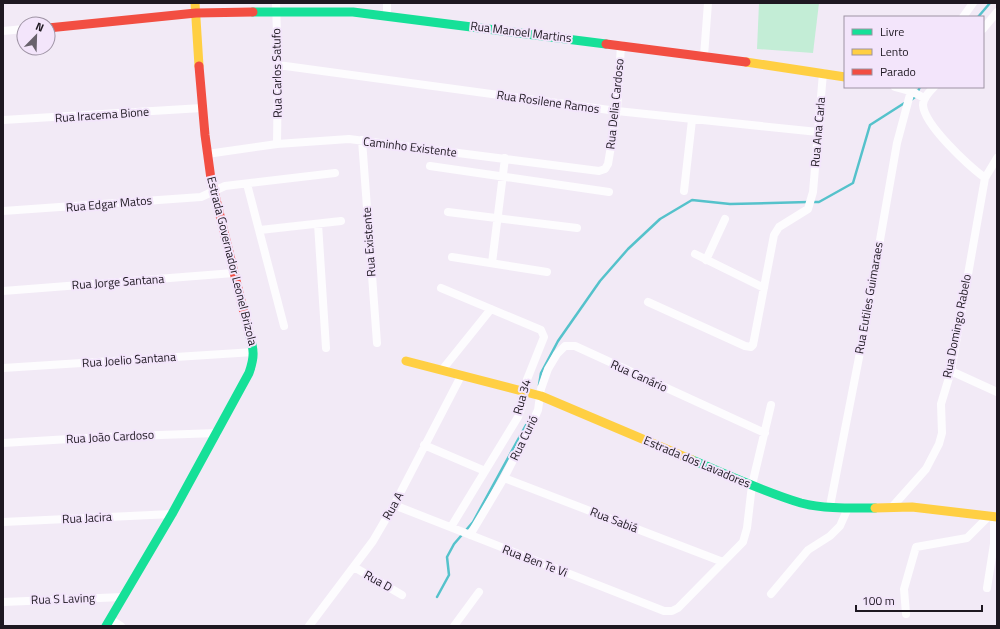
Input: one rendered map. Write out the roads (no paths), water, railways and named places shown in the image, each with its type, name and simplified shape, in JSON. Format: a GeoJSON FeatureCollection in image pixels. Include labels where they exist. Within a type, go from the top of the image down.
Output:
{"type":"FeatureCollection","features":[{"type":"Feature","properties":{"kind":"street","name":"Estrada Governador Leonel Brizola"},"geometry":{"type":"LineString","coordinates":[[108,622],[172,514],[249,373],[254,360],[254,352],[219,216],[207,154],[202,108],[195,3]]}},
{"type":"Feature","properties":{"kind":"street"},"geometry":{"type":"LineString","coordinates":[[387,3],[387,15]]}},
{"type":"Feature","properties":{"kind":"street"},"geometry":{"type":"LineString","coordinates":[[704,56],[708,3]]}},
{"type":"Feature","properties":{"kind":"street"},"geometry":{"type":"LineString","coordinates":[[963,16],[973,3]]}},
{"type":"Feature","properties":{"kind":"street","name":"Rua Manoel Martins"},"geometry":{"type":"LineString","coordinates":[[56,27],[196,13],[275,7],[387,15],[704,56],[844,77]]}},
{"type":"Feature","properties":{"kind":"street","name":"Rua Carlos Satufo"},"geometry":{"type":"LineString","coordinates":[[275,7],[278,65],[277,144]]}},
{"type":"Feature","properties":{"kind":"street"},"geometry":{"type":"LineString","coordinates":[[984,28],[997,12]]}},
{"type":"Feature","properties":{"kind":"street"},"geometry":{"type":"LineString","coordinates":[[3,30],[16,29]]}},
{"type":"Feature","properties":{"kind":"street","name":"Rua Delia Cardoso"},"geometry":{"type":"LineString","coordinates":[[608,164],[617,111],[621,45]]}},
{"type":"Feature","properties":{"kind":"street","name":"Rua Rosilene Ramos"},"geometry":{"type":"LineString","coordinates":[[278,65],[617,111],[818,132]]}},
{"type":"Feature","properties":{"kind":"street","name":"Rua Ana Carla"},"geometry":{"type":"LineString","coordinates":[[648,302],[745,346],[751,347],[756,336],[776,231],[788,221],[808,209],[813,192],[823,73]]}},
{"type":"Feature","properties":{"kind":"street"},"geometry":{"type":"LineString","coordinates":[[897,88],[911,92],[923,98]]}},
{"type":"Feature","properties":{"kind":"street"},"geometry":{"type":"LineString","coordinates":[[933,88],[923,98],[925,112],[930,121],[963,160],[985,178]]}},
{"type":"Feature","properties":{"kind":"street","name":"Rua Eutiles Guimaraes"},"geometry":{"type":"LineString","coordinates":[[830,506],[863,337],[897,143],[911,92]]}},
{"type":"Feature","properties":{"kind":"street","name":"Rua Iracema Bione"},"geometry":{"type":"LineString","coordinates":[[3,120],[202,108]]}},
{"type":"Feature","properties":{"kind":"street"},"geometry":{"type":"LineString","coordinates":[[684,191],[692,120]]}},
{"type":"Feature","properties":{"kind":"street","name":"Caminho Existente"},"geometry":{"type":"LineString","coordinates":[[207,154],[326,139],[362,140],[505,158],[594,172],[605,169],[608,164]]}},
{"type":"Feature","properties":{"kind":"street","name":"Rua Existente"},"geometry":{"type":"LineString","coordinates":[[362,140],[376,343]]}},
{"type":"Feature","properties":{"kind":"street"},"geometry":{"type":"LineString","coordinates":[[492,263],[505,158]]}},
{"type":"Feature","properties":{"kind":"street","name":"Rua Domingo Rabelo"},"geometry":{"type":"LineString","coordinates":[[892,506],[926,469],[939,444],[942,433],[941,404],[951,371],[985,178],[997,158]]}},
{"type":"Feature","properties":{"kind":"street"},"geometry":{"type":"LineString","coordinates":[[430,166],[609,192]]}},
{"type":"Feature","properties":{"kind":"street","name":"Rua Edgar Matos"},"geometry":{"type":"LineString","coordinates":[[3,211],[201,197],[225,186],[335,173]]}},
{"type":"Feature","properties":{"kind":"street"},"geometry":{"type":"LineString","coordinates":[[247,184],[284,326]]}},
{"type":"Feature","properties":{"kind":"street"},"geometry":{"type":"LineString","coordinates":[[448,212],[577,228]]}},
{"type":"Feature","properties":{"kind":"street"},"geometry":{"type":"LineString","coordinates":[[706,260],[725,219]]}},
{"type":"Feature","properties":{"kind":"street"},"geometry":{"type":"LineString","coordinates":[[260,230],[341,221]]}},
{"type":"Feature","properties":{"kind":"street"},"geometry":{"type":"LineString","coordinates":[[318,224],[326,348]]}},
{"type":"Feature","properties":{"kind":"street"},"geometry":{"type":"LineString","coordinates":[[695,254],[764,288]]}},
{"type":"Feature","properties":{"kind":"street"},"geometry":{"type":"LineString","coordinates":[[452,257],[547,272]]}},
{"type":"Feature","properties":{"kind":"street","name":"Rua Jorge Santana"},"geometry":{"type":"LineString","coordinates":[[3,291],[234,273]]}},
{"type":"Feature","properties":{"kind":"street","name":"Rua 34"},"geometry":{"type":"LineString","coordinates":[[441,288],[541,330],[544,334],[518,416],[485,471],[454,528]]}},
{"type":"Feature","properties":{"kind":"street"},"geometry":{"type":"LineString","coordinates":[[442,370],[491,310]]}},
{"type":"Feature","properties":{"kind":"street","name":"Rua Canário"},"geometry":{"type":"LineString","coordinates":[[539,396],[551,363],[562,348],[571,345],[765,433]]}},
{"type":"Feature","properties":{"kind":"street","name":"Rua Joelio Santana"},"geometry":{"type":"LineString","coordinates":[[3,368],[254,352]]}},
{"type":"Feature","properties":{"kind":"street","name":"Estrada dos Lavadores"},"geometry":{"type":"LineString","coordinates":[[406,361],[539,396],[752,485],[797,501],[848,508],[892,506],[942,510],[993,517]]}},
{"type":"Feature","properties":{"kind":"street"},"geometry":{"type":"LineString","coordinates":[[951,371],[997,392]]}},
{"type":"Feature","properties":{"kind":"street","name":"Rua A"},"geometry":{"type":"LineString","coordinates":[[309,626],[373,541],[394,505],[461,376]]}},
{"type":"Feature","properties":{"kind":"street","name":"Rua Curió"},"geometry":{"type":"LineString","coordinates":[[504,478],[537,412],[539,396]]}},
{"type":"Feature","properties":{"kind":"street"},"geometry":{"type":"LineString","coordinates":[[723,562],[740,546],[745,535],[752,485],[771,405]]}},
{"type":"Feature","properties":{"kind":"street","name":"Rua João Cardoso"},"geometry":{"type":"LineString","coordinates":[[3,443],[103,437],[217,433]]}},
{"type":"Feature","properties":{"kind":"street"},"geometry":{"type":"LineString","coordinates":[[424,445],[485,471]]}},
{"type":"Feature","properties":{"kind":"street"},"geometry":{"type":"LineString","coordinates":[[468,535],[504,478]]}},
{"type":"Feature","properties":{"kind":"street","name":"Rua Sabiá"},"geometry":{"type":"LineString","coordinates":[[504,478],[723,562]]}},
{"type":"Feature","properties":{"kind":"street","name":"Rua Ben Te Vi"},"geometry":{"type":"LineString","coordinates":[[394,505],[664,611],[672,611],[678,608],[723,562]]}},
{"type":"Feature","properties":{"kind":"street"},"geometry":{"type":"LineString","coordinates":[[771,594],[808,550],[837,529],[848,508]]}},
{"type":"Feature","properties":{"kind":"street","name":"Rua Jacira"},"geometry":{"type":"LineString","coordinates":[[3,522],[172,514]]}},
{"type":"Feature","properties":{"kind":"street"},"geometry":{"type":"LineString","coordinates":[[987,588],[994,544],[993,517]]}},
{"type":"Feature","properties":{"kind":"street"},"geometry":{"type":"LineString","coordinates":[[906,614],[904,589],[916,546],[967,538],[993,517]]}},
{"type":"Feature","properties":{"kind":"street","name":"Rua D"},"geometry":{"type":"LineString","coordinates":[[354,567],[402,595]]}},
{"type":"Feature","properties":{"kind":"street"},"geometry":{"type":"LineString","coordinates":[[454,626],[479,592]]}},
{"type":"Feature","properties":{"kind":"street","name":"Rua S Laving"},"geometry":{"type":"LineString","coordinates":[[3,602],[123,597]]}},
{"type":"Feature","properties":{"kind":"street"},"geometry":{"type":"LineString","coordinates":[[108,622],[121,626]]}},
{"type":"Feature","properties":{"kind":"waterway"},"geometry":{"type":"LineString","coordinates":[[979,16],[990,3]]}},
{"type":"Feature","properties":{"kind":"waterway"},"geometry":{"type":"LineString","coordinates":[[911,100],[915,97],[920,88]]}},
{"type":"Feature","properties":{"kind":"waterway"},"geometry":{"type":"LineString","coordinates":[[813,202],[819,202],[853,183],[870,125],[906,102]]}},
{"type":"Feature","properties":{"kind":"waterway"},"geometry":{"type":"LineString","coordinates":[[539,385],[541,373],[558,341],[600,281],[628,249],[660,219],[692,200],[730,204],[808,202]]}},
{"type":"Feature","properties":{"kind":"waterway"},"geometry":{"type":"LineString","coordinates":[[437,597],[449,575],[447,557],[454,544],[473,522],[526,425]]}}]}
